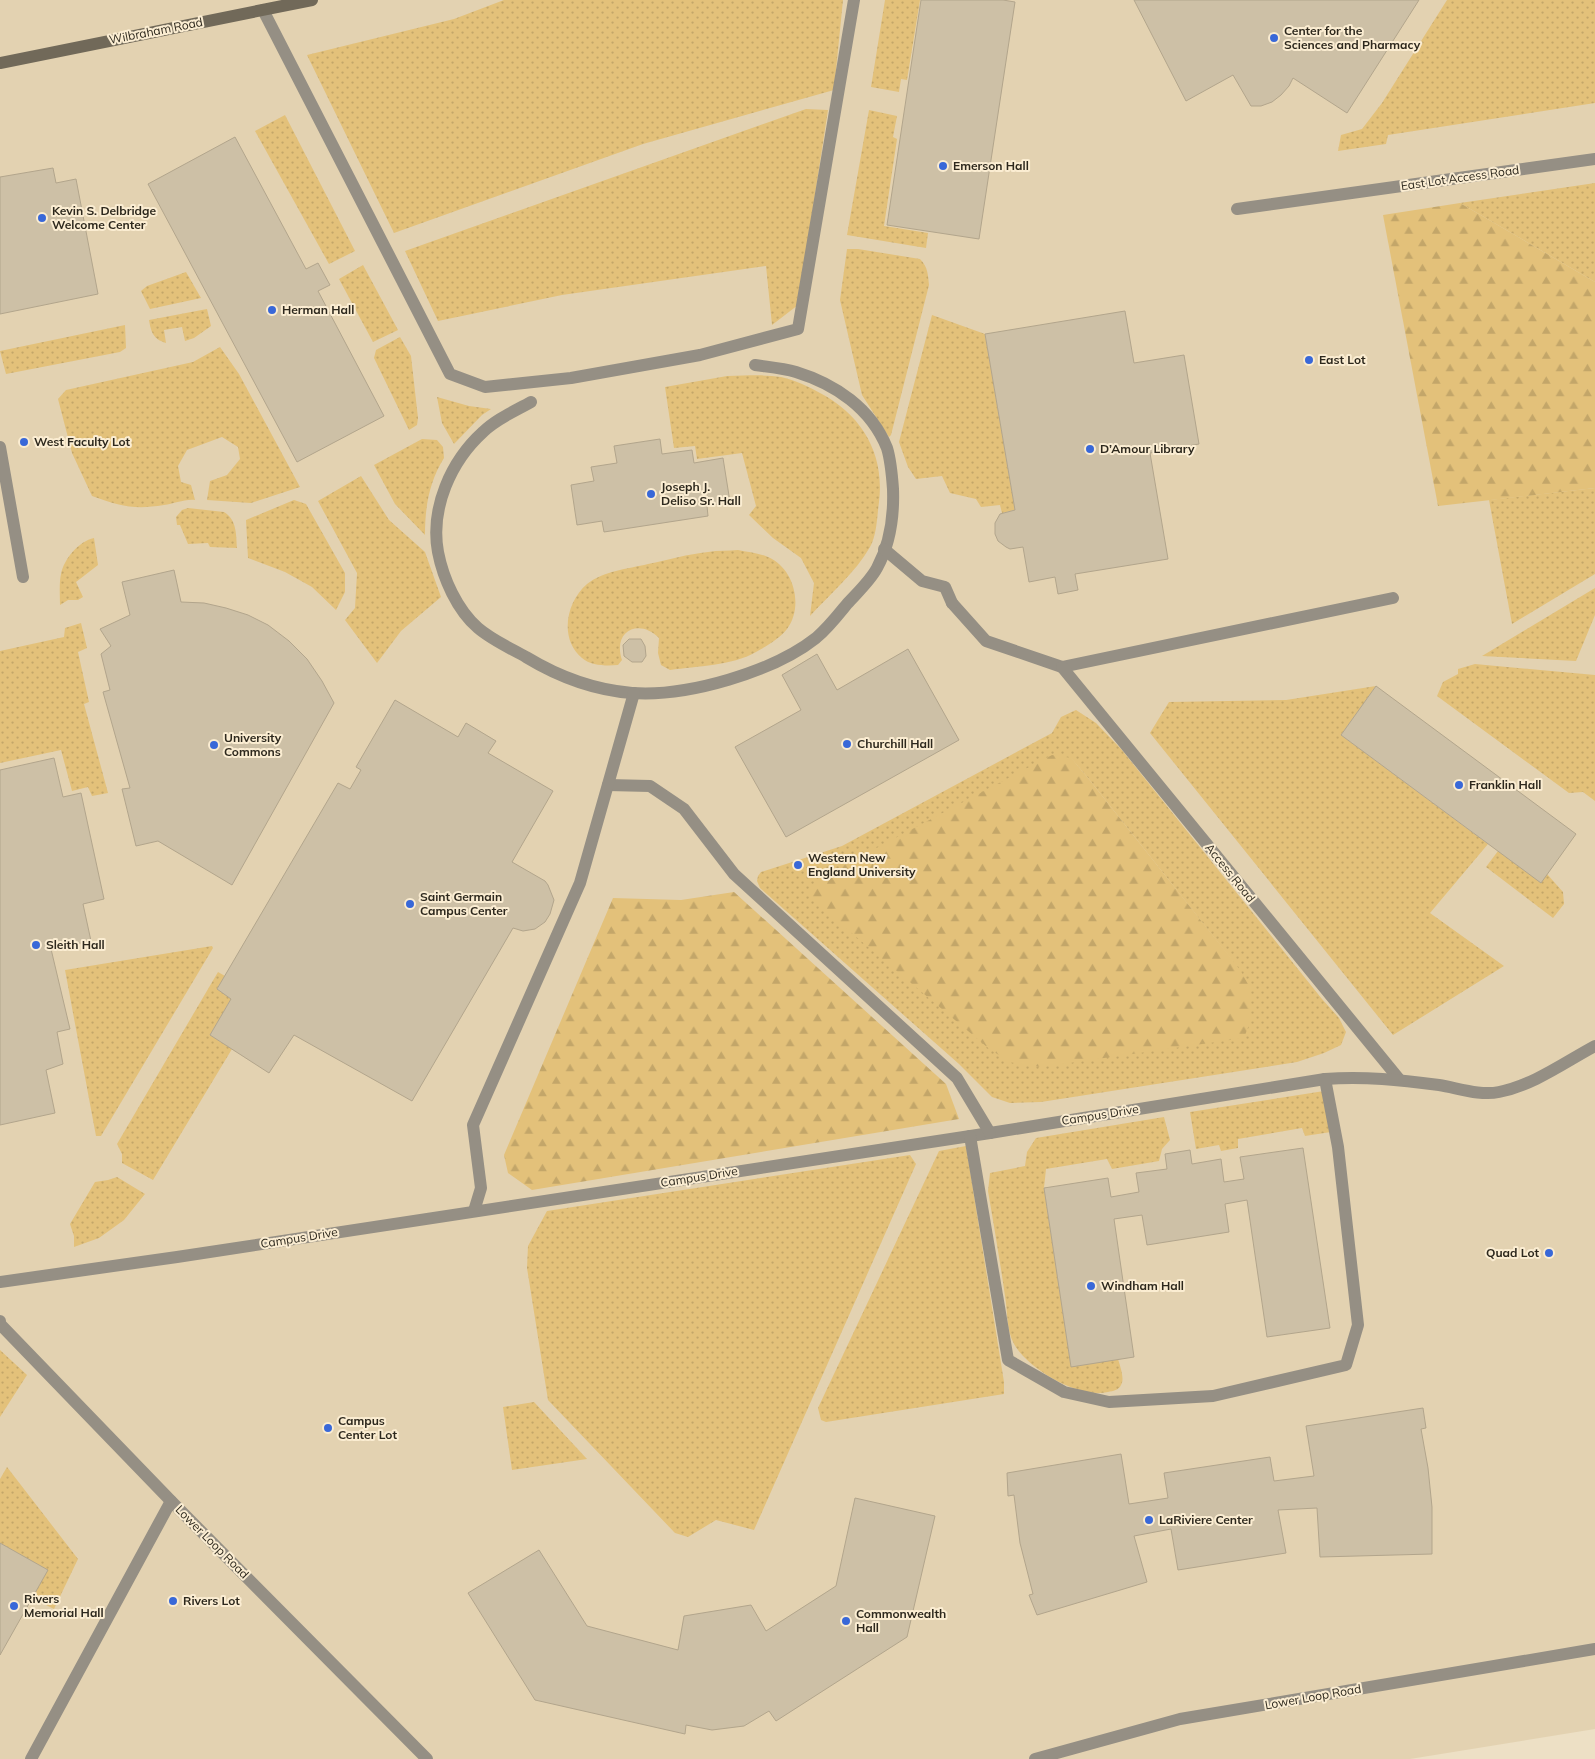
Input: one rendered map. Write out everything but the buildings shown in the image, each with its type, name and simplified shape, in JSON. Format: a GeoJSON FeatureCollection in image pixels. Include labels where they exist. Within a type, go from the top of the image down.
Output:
{"type":"FeatureCollection","features":[{"type":"Feature","properties":{"kind":"main road","name":"Wilbraham Road"},"geometry":{"type":"LineString","coordinates":[[0,62],[312,0]]}},
{"type":"Feature","properties":{"kind":"street"},"geometry":{"type":"LineString","coordinates":[[263,10],[450,374],[485,387],[571,378],[700,355],[798,329],[854,0]]}},
{"type":"Feature","properties":{"kind":"street","name":"East Lot Access Road"},"geometry":{"type":"LineString","coordinates":[[1237,209],[1595,158]]}},
{"type":"Feature","properties":{"kind":"street"},"geometry":{"type":"LineString","coordinates":[[531,402],[485,430],[471,444],[455,468],[442,498],[437,517],[436,536],[442,566],[455,598],[476,626],[488,635],[568,679],[594,687],[634,693],[677,690],[714,683],[746,674],[795,652],[817,637],[876,570],[891,527],[894,510],[891,469],[887,450],[879,433],[868,417],[856,403],[837,389],[793,371],[755,365]]}},
{"type":"Feature","properties":{"kind":"street"},"geometry":{"type":"LineString","coordinates":[[0,447],[23,577]]}},
{"type":"Feature","properties":{"kind":"street"},"geometry":{"type":"LineString","coordinates":[[884,550],[922,581],[945,588],[952,603],[986,641],[1062,668],[1393,598]]}},
{"type":"Feature","properties":{"kind":"street","name":"Access Road"},"geometry":{"type":"LineString","coordinates":[[1062,668],[1399,1080]]}},
{"type":"Feature","properties":{"kind":"street"},"geometry":{"type":"LineString","coordinates":[[474,1210],[481,1188],[473,1125],[580,882],[634,693]]}},
{"type":"Feature","properties":{"kind":"street"},"geometry":{"type":"LineString","coordinates":[[608,785],[650,786],[684,809],[734,874],[957,1078],[990,1133]]}},
{"type":"Feature","properties":{"kind":"street","name":"Campus Drive"},"geometry":{"type":"LineString","coordinates":[[0,1282],[177,1257],[1325,1080],[1343,1078],[1399,1080],[1478,1092],[1497,1093],[1532,1081],[1595,1046]]}},
{"type":"Feature","properties":{"kind":"street"},"geometry":{"type":"LineString","coordinates":[[970,1136],[1008,1360],[1064,1392],[1109,1402],[1213,1396],[1346,1366],[1358,1325],[1338,1147],[1325,1080]]}},
{"type":"Feature","properties":{"kind":"street","name":"Lower Loop Road"},"geometry":{"type":"LineString","coordinates":[[0,1321],[0,1324],[172,1501],[427,1759]]}},
{"type":"Feature","properties":{"kind":"street"},"geometry":{"type":"LineString","coordinates":[[31,1759],[172,1501]]}},
{"type":"Feature","properties":{"kind":"street","name":"Lower Loop Road"},"geometry":{"type":"LineString","coordinates":[[1035,1759],[1180,1719],[1595,1649]]}},
{"type":"Feature","properties":{"kind":"shaded area","name":"Western New England University"},"geometry":{"type":"Polygon","coordinates":[[[0,0],[1595,0],[1595,1729],[1410,1759],[0,1759],[0,0]]]}},
{"type":"Feature","properties":{"kind":"green space"},"geometry":{"type":"Polygon","coordinates":[[[504,0],[843,0],[834,90],[643,144],[394,233],[307,55],[454,19],[504,0]]]}},
{"type":"Feature","properties":{"kind":"green space"},"geometry":{"type":"Polygon","coordinates":[[[885,0],[920,0],[907,80],[901,79],[899,92],[871,87],[885,0]]]}},
{"type":"Feature","properties":{"kind":"green space"},"geometry":{"type":"Polygon","coordinates":[[[1447,0],[1595,0],[1595,103],[1388,135],[1386,144],[1338,151],[1341,135],[1362,129],[1382,103],[1447,0]]]}},
{"type":"Feature","properties":{"kind":"green space"},"geometry":{"type":"Polygon","coordinates":[[[806,109],[828,110],[798,305],[772,325],[766,266],[562,295],[438,321],[405,251],[806,109]]]}},
{"type":"Feature","properties":{"kind":"green space"},"geometry":{"type":"Polygon","coordinates":[[[869,110],[897,116],[893,137],[897,139],[884,226],[928,233],[926,248],[847,235],[869,110]]]}},
{"type":"Feature","properties":{"kind":"green space"},"geometry":{"type":"Polygon","coordinates":[[[285,115],[355,251],[329,264],[255,131],[285,115]]]}},
{"type":"Feature","properties":{"kind":"green space"},"geometry":{"type":"Polygon","coordinates":[[[1595,183],[1595,282],[1460,203],[1595,183]]]}},
{"type":"Feature","properties":{"kind":"green space"},"geometry":{"type":"Polygon","coordinates":[[[1460,203],[1595,282],[1595,488],[1438,506],[1383,215],[1460,203]]]}},
{"type":"Feature","properties":{"kind":"green space"},"geometry":{"type":"Polygon","coordinates":[[[847,249],[920,259],[927,271],[929,285],[889,437],[862,395],[840,300],[847,249]]]}},
{"type":"Feature","properties":{"kind":"green space"},"geometry":{"type":"Polygon","coordinates":[[[363,265],[398,330],[373,342],[339,279],[363,265]]]}},
{"type":"Feature","properties":{"kind":"green space"},"geometry":{"type":"Polygon","coordinates":[[[186,272],[201,298],[150,309],[141,291],[147,286],[186,272]]]}},
{"type":"Feature","properties":{"kind":"green space"},"geometry":{"type":"Polygon","coordinates":[[[207,309],[211,326],[194,338],[185,341],[182,327],[164,330],[166,343],[155,337],[152,331],[149,320],[207,309]]]}},
{"type":"Feature","properties":{"kind":"green space"},"geometry":{"type":"Polygon","coordinates":[[[932,315],[985,334],[1015,510],[1002,513],[1000,505],[981,507],[976,499],[950,493],[942,476],[916,479],[908,467],[899,442],[932,315]]]}},
{"type":"Feature","properties":{"kind":"green space"},"geometry":{"type":"Polygon","coordinates":[[[125,325],[126,348],[120,352],[6,374],[0,351],[125,325]]]}},
{"type":"Feature","properties":{"kind":"green space"},"geometry":{"type":"Polygon","coordinates":[[[400,337],[411,356],[418,418],[417,425],[409,430],[374,358],[376,350],[400,337]]]}},
{"type":"Feature","properties":{"kind":"green space"},"geometry":{"type":"Polygon","coordinates":[[[220,347],[239,374],[300,487],[251,503],[207,500],[210,481],[227,475],[240,459],[238,447],[222,437],[187,450],[178,466],[181,482],[191,485],[195,500],[135,507],[119,505],[92,496],[72,453],[58,399],[66,390],[193,362],[220,347]]]}},
{"type":"Feature","properties":{"kind":"green space"},"geometry":{"type":"Polygon","coordinates":[[[761,375],[781,377],[815,390],[835,402],[859,424],[874,452],[880,484],[874,537],[870,547],[850,574],[810,616],[814,583],[801,558],[773,538],[749,515],[756,506],[742,453],[697,459],[695,446],[674,448],[665,387],[727,376],[761,375]]]}},
{"type":"Feature","properties":{"kind":"green space"},"geometry":{"type":"Polygon","coordinates":[[[437,397],[469,406],[491,409],[482,415],[454,444],[442,423],[437,397]]]}},
{"type":"Feature","properties":{"kind":"green space"},"geometry":{"type":"Polygon","coordinates":[[[422,439],[437,440],[443,447],[444,458],[431,486],[425,535],[395,504],[374,465],[422,439]]]}},
{"type":"Feature","properties":{"kind":"green space"},"geometry":{"type":"Polygon","coordinates":[[[361,476],[389,520],[425,552],[441,597],[401,631],[377,663],[345,620],[355,608],[357,573],[318,501],[361,476]]]}},
{"type":"Feature","properties":{"kind":"green space"},"geometry":{"type":"Polygon","coordinates":[[[1595,488],[1595,574],[1512,624],[1489,500],[1595,488]]]}},
{"type":"Feature","properties":{"kind":"green space"},"geometry":{"type":"Polygon","coordinates":[[[294,500],[306,504],[345,573],[345,592],[336,610],[312,587],[285,572],[248,558],[246,520],[294,500]]]}},
{"type":"Feature","properties":{"kind":"green space"},"geometry":{"type":"Polygon","coordinates":[[[188,508],[224,512],[228,515],[234,523],[237,548],[210,547],[208,543],[188,544],[180,525],[177,525],[176,517],[182,510],[188,508]]]}},
{"type":"Feature","properties":{"kind":"green space"},"geometry":{"type":"Polygon","coordinates":[[[94,538],[98,565],[76,582],[83,597],[78,600],[68,600],[60,605],[60,578],[65,562],[78,547],[94,538]]]}},
{"type":"Feature","properties":{"kind":"green space"},"geometry":{"type":"Polygon","coordinates":[[[738,550],[768,557],[777,562],[790,579],[794,588],[795,610],[787,629],[777,639],[756,652],[725,663],[670,670],[661,665],[658,653],[659,638],[652,632],[636,628],[624,635],[621,641],[622,660],[618,665],[590,663],[575,650],[570,641],[568,631],[570,610],[574,600],[587,584],[601,576],[616,571],[712,551],[738,550]]]}},
{"type":"Feature","properties":{"kind":"green space"},"geometry":{"type":"Polygon","coordinates":[[[1595,588],[1595,615],[1576,661],[1482,656],[1595,588]]]}},
{"type":"Feature","properties":{"kind":"green space"},"geometry":{"type":"Polygon","coordinates":[[[81,623],[87,648],[78,652],[89,702],[84,704],[108,793],[92,796],[88,787],[72,791],[61,750],[0,763],[0,651],[64,637],[65,628],[81,623]]]}},
{"type":"Feature","properties":{"kind":"green space"},"geometry":{"type":"Polygon","coordinates":[[[1475,664],[1595,675],[1595,801],[1583,792],[1569,793],[1437,696],[1443,682],[1458,674],[1458,669],[1475,664]]]}},
{"type":"Feature","properties":{"kind":"green space"},"geometry":{"type":"Polygon","coordinates":[[[1376,686],[1341,735],[1488,844],[1430,913],[1504,966],[1393,1035],[1150,733],[1169,702],[1286,700],[1376,686]]]}},
{"type":"Feature","properties":{"kind":"green space"},"geometry":{"type":"Polygon","coordinates":[[[1076,710],[1096,723],[1121,749],[1339,1018],[1346,1032],[1341,1045],[1297,1062],[1041,1102],[1010,1103],[992,1097],[959,1064],[760,888],[757,881],[761,872],[842,846],[1052,733],[1061,717],[1076,710]],[[1071,758],[1240,970],[1088,778],[1071,758]]]}},
{"type":"Feature","properties":{"kind":"green space"},"geometry":{"type":"Polygon","coordinates":[[[1052,755],[1071,758],[1240,970],[1251,989],[1250,1022],[1244,1038],[1041,1067],[1009,1062],[987,1047],[810,898],[812,886],[820,878],[1052,755]]]}},
{"type":"Feature","properties":{"kind":"green space"},"geometry":{"type":"Polygon","coordinates":[[[1498,851],[1547,874],[1563,892],[1564,904],[1553,918],[1486,867],[1498,851]]]}},
{"type":"Feature","properties":{"kind":"green space"},"geometry":{"type":"Polygon","coordinates":[[[734,892],[946,1084],[959,1119],[532,1190],[508,1173],[504,1155],[613,898],[681,900],[734,892]]]}},
{"type":"Feature","properties":{"kind":"green space"},"geometry":{"type":"Polygon","coordinates":[[[212,946],[213,948],[101,1136],[96,1136],[65,970],[212,946]]]}},
{"type":"Feature","properties":{"kind":"green space"},"geometry":{"type":"Polygon","coordinates":[[[218,972],[225,976],[217,989],[231,999],[210,1035],[232,1049],[153,1180],[122,1163],[122,1154],[117,1144],[218,972]]]}},
{"type":"Feature","properties":{"kind":"green space"},"geometry":{"type":"Polygon","coordinates":[[[1324,1091],[1331,1132],[1305,1136],[1302,1128],[1238,1139],[1238,1148],[1221,1151],[1219,1145],[1196,1149],[1190,1112],[1324,1091]]]}},
{"type":"Feature","properties":{"kind":"green space"},"geometry":{"type":"Polygon","coordinates":[[[1164,1117],[1170,1140],[1162,1149],[1159,1161],[1112,1169],[1107,1159],[1046,1169],[1044,1188],[1071,1366],[1118,1359],[1122,1376],[1120,1387],[1110,1392],[1097,1393],[1070,1387],[1031,1363],[1021,1354],[1011,1338],[988,1191],[990,1173],[1025,1166],[1027,1152],[1036,1138],[1164,1117]]]}},
{"type":"Feature","properties":{"kind":"green space"},"geometry":{"type":"Polygon","coordinates":[[[966,1146],[1004,1382],[1004,1394],[826,1422],[821,1420],[818,1408],[939,1151],[966,1146]]]}},
{"type":"Feature","properties":{"kind":"green space"},"geometry":{"type":"Polygon","coordinates":[[[910,1155],[916,1164],[754,1530],[716,1520],[688,1537],[675,1533],[548,1400],[527,1268],[528,1246],[547,1211],[910,1155]]]}},
{"type":"Feature","properties":{"kind":"green space"},"geometry":{"type":"Polygon","coordinates":[[[117,1177],[145,1194],[124,1220],[99,1238],[74,1247],[74,1236],[70,1224],[95,1182],[117,1177]]]}},
{"type":"Feature","properties":{"kind":"green space"},"geometry":{"type":"Polygon","coordinates":[[[0,1350],[27,1375],[0,1417],[0,1350]]]}},
{"type":"Feature","properties":{"kind":"green space"},"geometry":{"type":"Polygon","coordinates":[[[534,1402],[587,1459],[512,1470],[503,1407],[534,1402]]]}},
{"type":"Feature","properties":{"kind":"green space"},"geometry":{"type":"Polygon","coordinates":[[[7,1467],[78,1559],[54,1609],[32,1598],[47,1570],[0,1543],[0,1479],[7,1467]]]}},
{"type":"Feature","properties":{"kind":"place","name":"Center for the Sciences and Pharmacy"},"geometry":{"type":"Point","coordinates":[1274,38]}},
{"type":"Feature","properties":{"kind":"place","name":"Emerson Hall"},"geometry":{"type":"Point","coordinates":[943,166]}},
{"type":"Feature","properties":{"kind":"place","name":"Kevin S. Delbridge Welcome Center"},"geometry":{"type":"Point","coordinates":[42,218]}},
{"type":"Feature","properties":{"kind":"place","name":"Herman Hall"},"geometry":{"type":"Point","coordinates":[272,310]}},
{"type":"Feature","properties":{"kind":"place","name":"East Lot"},"geometry":{"type":"Point","coordinates":[1309,360]}},
{"type":"Feature","properties":{"kind":"place","name":"West Faculty Lot"},"geometry":{"type":"Point","coordinates":[24,442]}},
{"type":"Feature","properties":{"kind":"place","name":"D’Amour Library"},"geometry":{"type":"Point","coordinates":[1090,449]}},
{"type":"Feature","properties":{"kind":"place","name":"Joseph J. Deliso Sr. Hall"},"geometry":{"type":"Point","coordinates":[651,494]}},
{"type":"Feature","properties":{"kind":"place","name":"Churchill Hall"},"geometry":{"type":"Point","coordinates":[847,744]}},
{"type":"Feature","properties":{"kind":"place","name":"University Commons"},"geometry":{"type":"Point","coordinates":[214,745]}},
{"type":"Feature","properties":{"kind":"place","name":"Franklin Hall"},"geometry":{"type":"Point","coordinates":[1459,785]}},
{"type":"Feature","properties":{"kind":"place","name":"Western New England University"},"geometry":{"type":"Point","coordinates":[798,865]}},
{"type":"Feature","properties":{"kind":"place","name":"Saint Germain Campus Center"},"geometry":{"type":"Point","coordinates":[410,904]}},
{"type":"Feature","properties":{"kind":"place","name":"Sleith Hall"},"geometry":{"type":"Point","coordinates":[36,945]}},
{"type":"Feature","properties":{"kind":"place","name":"Quad Lot"},"geometry":{"type":"Point","coordinates":[1549,1253]}},
{"type":"Feature","properties":{"kind":"place","name":"Windham Hall"},"geometry":{"type":"Point","coordinates":[1091,1286]}},
{"type":"Feature","properties":{"kind":"place","name":"Campus Center Lot"},"geometry":{"type":"Point","coordinates":[328,1428]}},
{"type":"Feature","properties":{"kind":"place","name":"LaRiviere Center"},"geometry":{"type":"Point","coordinates":[1149,1520]}},
{"type":"Feature","properties":{"kind":"place","name":"Rivers Lot"},"geometry":{"type":"Point","coordinates":[173,1601]}},
{"type":"Feature","properties":{"kind":"place","name":"Rivers Memorial Hall"},"geometry":{"type":"Point","coordinates":[14,1606]}},
{"type":"Feature","properties":{"kind":"place","name":"Commonwealth Hall"},"geometry":{"type":"Point","coordinates":[846,1621]}}]}
